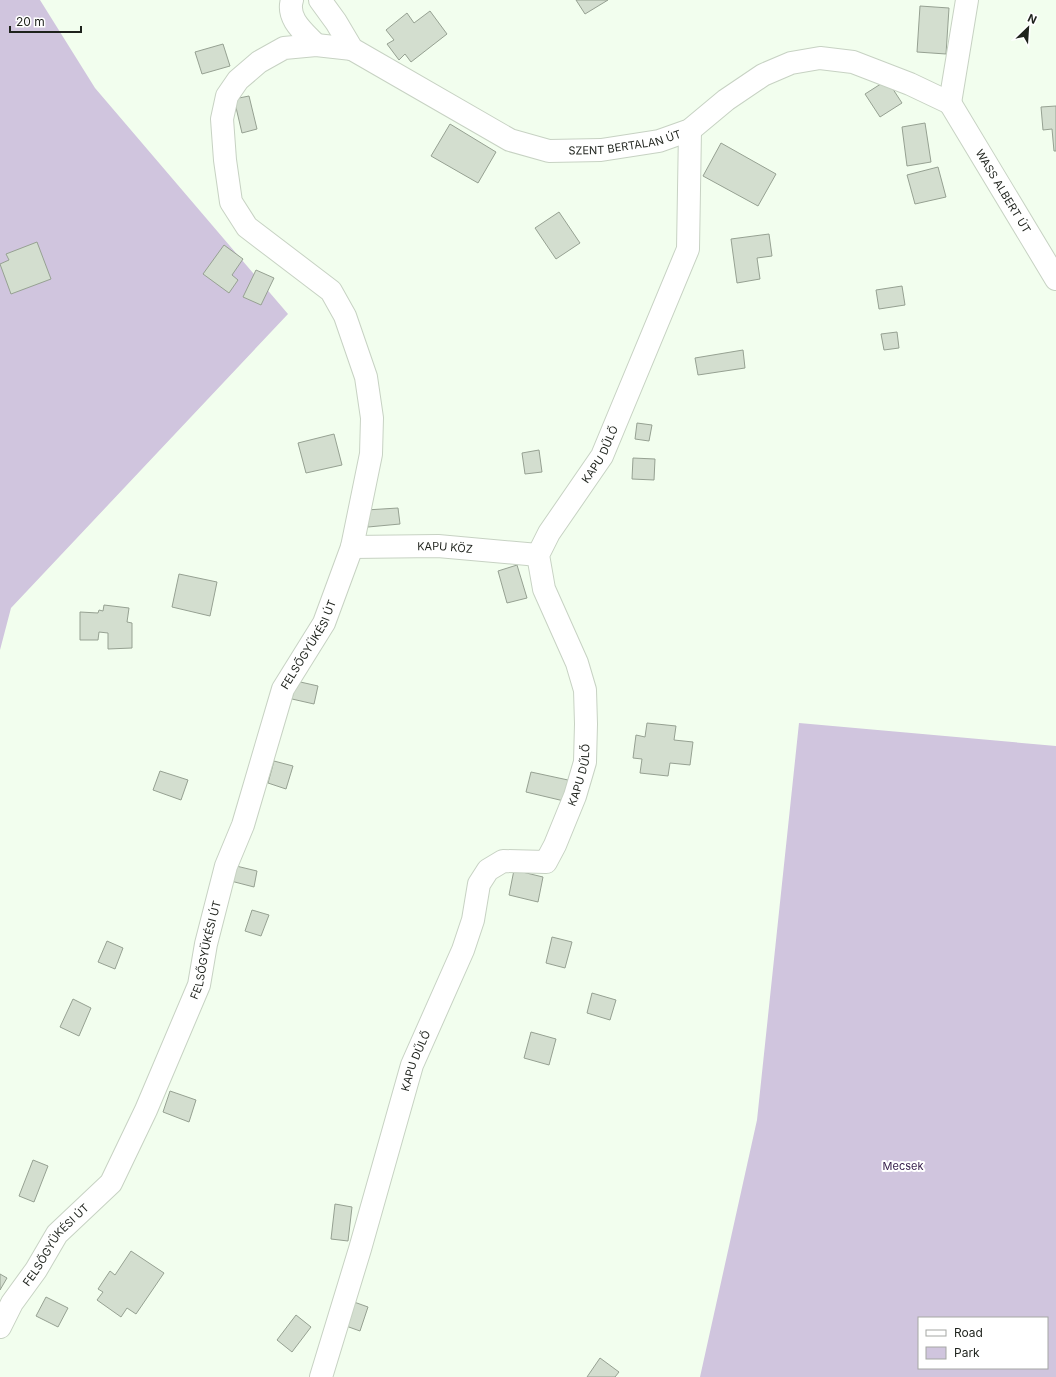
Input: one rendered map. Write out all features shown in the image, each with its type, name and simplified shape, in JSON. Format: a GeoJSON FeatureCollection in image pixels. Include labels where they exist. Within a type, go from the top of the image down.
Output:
{"type":"FeatureCollection","features":[{"type":"Feature","properties":{"kind":"street"},"geometry":{"type":"LineString","coordinates":[[292,0],[291,11],[297,25],[316,45]]}},
{"type":"Feature","properties":{"kind":"street","name":"SZENT BERTALAN ÚT"},"geometry":{"type":"LineString","coordinates":[[320,0],[336,22],[352,49],[510,140],[549,151],[601,150],[659,141],[690,130],[726,100],[763,75],[791,63],[820,58],[853,62],[910,84],[950,103]]}},
{"type":"Feature","properties":{"kind":"street"},"geometry":{"type":"LineString","coordinates":[[950,103],[967,0]]}},
{"type":"Feature","properties":{"kind":"street","name":"FELSŐGYÜKÉSI ÚT"},"geometry":{"type":"LineString","coordinates":[[0,1327],[12,1303],[36,1270],[57,1234],[110,1183],[146,1110],[199,985],[206,944],[226,866],[243,825],[284,689],[324,623],[352,547],[371,454],[372,418],[366,376],[345,316],[331,292],[247,227],[231,202],[224,153],[222,119],[227,96],[238,80],[259,62],[284,48],[316,45],[352,49]]}},
{"type":"Feature","properties":{"kind":"street","name":"WASS ALBERT ÚT"},"geometry":{"type":"LineString","coordinates":[[950,103],[1056,279]]}},
{"type":"Feature","properties":{"kind":"street","name":"KAPU DŰLŐ"},"geometry":{"type":"LineString","coordinates":[[321,1377],[360,1249],[412,1065],[463,950],[473,920],[479,884],[488,870],[503,861],[546,862],[555,845],[575,796],[585,762],[585,690],[577,663],[544,589],[538,555],[549,533],[602,456],[688,250],[690,130]]}},
{"type":"Feature","properties":{"kind":"street","name":"KAPU KÖZ"},"geometry":{"type":"LineString","coordinates":[[352,547],[438,546],[538,555]]}},
{"type":"Feature","properties":{"kind":"green space"},"geometry":{"type":"Polygon","coordinates":[[[0,0],[40,0],[95,88],[288,314],[11,608],[0,650],[0,0]]]}},
{"type":"Feature","properties":{"kind":"green space","name":"Mecsek"},"geometry":{"type":"Polygon","coordinates":[[[799,723],[1056,746],[1056,1377],[700,1377],[757,1120],[799,723]]]}},
{"type":"Feature","properties":{"kind":"building"},"geometry":{"type":"Polygon","coordinates":[[[576,0],[608,0],[585,14],[576,0]]]}},
{"type":"Feature","properties":{"kind":"building"},"geometry":{"type":"Polygon","coordinates":[[[920,6],[949,8],[946,54],[917,52],[920,6]]]}},
{"type":"Feature","properties":{"kind":"building"},"geometry":{"type":"Polygon","coordinates":[[[430,11],[447,34],[411,62],[405,54],[399,60],[387,44],[394,40],[386,30],[407,13],[414,23],[430,11]]]}},
{"type":"Feature","properties":{"kind":"building"},"geometry":{"type":"Polygon","coordinates":[[[223,44],[230,66],[202,74],[195,52],[223,44]]]}},
{"type":"Feature","properties":{"kind":"building"},"geometry":{"type":"Polygon","coordinates":[[[887,80],[902,103],[880,117],[865,94],[887,80]]]}},
{"type":"Feature","properties":{"kind":"building"},"geometry":{"type":"Polygon","coordinates":[[[249,96],[257,129],[242,133],[234,99],[249,96]]]}},
{"type":"Feature","properties":{"kind":"building"},"geometry":{"type":"Polygon","coordinates":[[[1056,106],[1056,151],[1054,151],[1052,129],[1043,130],[1041,107],[1056,106]]]}},
{"type":"Feature","properties":{"kind":"building"},"geometry":{"type":"Polygon","coordinates":[[[925,123],[931,162],[907,166],[902,127],[925,123]]]}},
{"type":"Feature","properties":{"kind":"building"},"geometry":{"type":"Polygon","coordinates":[[[450,124],[496,152],[478,183],[431,156],[450,124]]]}},
{"type":"Feature","properties":{"kind":"building"},"geometry":{"type":"Polygon","coordinates":[[[721,143],[776,174],[758,206],[703,176],[721,143]]]}},
{"type":"Feature","properties":{"kind":"building"},"geometry":{"type":"Polygon","coordinates":[[[938,167],[946,197],[915,204],[907,175],[938,167]]]}},
{"type":"Feature","properties":{"kind":"building"},"geometry":{"type":"Polygon","coordinates":[[[559,212],[580,243],[556,259],[535,228],[559,212]]]}},
{"type":"Feature","properties":{"kind":"building"},"geometry":{"type":"Polygon","coordinates":[[[769,234],[772,256],[757,258],[760,279],[737,283],[731,239],[769,234]]]}},
{"type":"Feature","properties":{"kind":"building"},"geometry":{"type":"Polygon","coordinates":[[[37,242],[51,279],[11,294],[0,264],[9,260],[6,254],[37,242]]]}},
{"type":"Feature","properties":{"kind":"building"},"geometry":{"type":"Polygon","coordinates":[[[224,245],[243,259],[232,275],[238,280],[229,293],[203,274],[224,245]]]}},
{"type":"Feature","properties":{"kind":"building"},"geometry":{"type":"Polygon","coordinates":[[[256,270],[274,278],[261,305],[243,297],[256,270]]]}},
{"type":"Feature","properties":{"kind":"building"},"geometry":{"type":"Polygon","coordinates":[[[902,286],[905,305],[879,309],[876,290],[902,286]]]}},
{"type":"Feature","properties":{"kind":"building"},"geometry":{"type":"Polygon","coordinates":[[[897,332],[899,348],[884,350],[881,334],[897,332]]]}},
{"type":"Feature","properties":{"kind":"building"},"geometry":{"type":"Polygon","coordinates":[[[743,350],[745,368],[698,375],[695,358],[743,350]]]}},
{"type":"Feature","properties":{"kind":"building"},"geometry":{"type":"Polygon","coordinates":[[[637,423],[652,425],[649,441],[635,439],[637,423]]]}},
{"type":"Feature","properties":{"kind":"building"},"geometry":{"type":"Polygon","coordinates":[[[334,434],[342,465],[306,473],[298,443],[334,434]]]}},
{"type":"Feature","properties":{"kind":"building"},"geometry":{"type":"Polygon","coordinates":[[[539,450],[542,472],[525,474],[522,453],[539,450]]]}},
{"type":"Feature","properties":{"kind":"building"},"geometry":{"type":"Polygon","coordinates":[[[633,458],[655,459],[654,480],[632,479],[633,458]]]}},
{"type":"Feature","properties":{"kind":"building"},"geometry":{"type":"Polygon","coordinates":[[[398,508],[400,524],[368,527],[366,510],[398,508]]]}},
{"type":"Feature","properties":{"kind":"building"},"geometry":{"type":"Polygon","coordinates":[[[517,565],[527,598],[507,603],[498,571],[517,565]]]}},
{"type":"Feature","properties":{"kind":"building"},"geometry":{"type":"Polygon","coordinates":[[[179,574],[217,582],[210,616],[172,607],[179,574]]]}},
{"type":"Feature","properties":{"kind":"building"},"geometry":{"type":"Polygon","coordinates":[[[104,605],[129,608],[127,622],[132,623],[132,648],[108,649],[108,633],[99,632],[98,640],[80,640],[80,612],[98,613],[99,610],[103,611],[104,605]]]}},
{"type":"Feature","properties":{"kind":"building"},"geometry":{"type":"Polygon","coordinates":[[[296,681],[318,686],[314,704],[292,699],[296,681]]]}},
{"type":"Feature","properties":{"kind":"building"},"geometry":{"type":"Polygon","coordinates":[[[647,723],[676,726],[674,740],[693,742],[690,765],[670,763],[668,776],[640,773],[642,759],[633,758],[636,735],[645,737],[647,723]]]}},
{"type":"Feature","properties":{"kind":"building"},"geometry":{"type":"Polygon","coordinates":[[[274,761],[293,766],[286,789],[268,783],[274,761]]]}},
{"type":"Feature","properties":{"kind":"building"},"geometry":{"type":"Polygon","coordinates":[[[160,771],[188,780],[181,800],[153,790],[160,771]]]}},
{"type":"Feature","properties":{"kind":"building"},"geometry":{"type":"Polygon","coordinates":[[[531,772],[568,780],[564,801],[526,792],[531,772]]]}},
{"type":"Feature","properties":{"kind":"building"},"geometry":{"type":"Polygon","coordinates":[[[232,865],[257,871],[254,887],[227,880],[232,865]]]}},
{"type":"Feature","properties":{"kind":"building"},"geometry":{"type":"Polygon","coordinates":[[[514,870],[543,877],[538,902],[509,895],[514,870]]]}},
{"type":"Feature","properties":{"kind":"building"},"geometry":{"type":"Polygon","coordinates":[[[252,910],[269,915],[261,936],[245,931],[252,910]]]}},
{"type":"Feature","properties":{"kind":"building"},"geometry":{"type":"Polygon","coordinates":[[[552,937],[572,942],[565,968],[546,963],[552,937]]]}},
{"type":"Feature","properties":{"kind":"building"},"geometry":{"type":"Polygon","coordinates":[[[107,941],[123,948],[115,969],[98,962],[107,941]]]}},
{"type":"Feature","properties":{"kind":"building"},"geometry":{"type":"Polygon","coordinates":[[[592,993],[616,1000],[610,1020],[587,1013],[592,993]]]}},
{"type":"Feature","properties":{"kind":"building"},"geometry":{"type":"Polygon","coordinates":[[[73,999],[91,1008],[79,1036],[60,1027],[73,999]]]}},
{"type":"Feature","properties":{"kind":"building"},"geometry":{"type":"Polygon","coordinates":[[[531,1032],[556,1039],[549,1065],[524,1058],[531,1032]]]}},
{"type":"Feature","properties":{"kind":"building"},"geometry":{"type":"Polygon","coordinates":[[[170,1091],[196,1100],[189,1122],[163,1112],[170,1091]]]}},
{"type":"Feature","properties":{"kind":"building"},"geometry":{"type":"Polygon","coordinates":[[[33,1160],[48,1166],[34,1202],[19,1196],[33,1160]]]}},
{"type":"Feature","properties":{"kind":"building"},"geometry":{"type":"Polygon","coordinates":[[[335,1204],[352,1207],[348,1241],[331,1239],[335,1204]]]}},
{"type":"Feature","properties":{"kind":"building"},"geometry":{"type":"Polygon","coordinates":[[[131,1251],[164,1273],[136,1314],[127,1308],[121,1317],[97,1300],[103,1292],[98,1289],[110,1271],[115,1275],[131,1251]]]}},
{"type":"Feature","properties":{"kind":"building"},"geometry":{"type":"Polygon","coordinates":[[[0,1274],[7,1278],[0,1290],[0,1274]]]}},
{"type":"Feature","properties":{"kind":"building"},"geometry":{"type":"Polygon","coordinates":[[[46,1297],[68,1308],[58,1327],[36,1316],[46,1297]]]}},
{"type":"Feature","properties":{"kind":"building"},"geometry":{"type":"Polygon","coordinates":[[[354,1302],[368,1307],[360,1331],[346,1326],[354,1302]]]}},
{"type":"Feature","properties":{"kind":"building"},"geometry":{"type":"Polygon","coordinates":[[[296,1315],[311,1327],[292,1352],[277,1340],[296,1315]]]}},
{"type":"Feature","properties":{"kind":"building"},"geometry":{"type":"Polygon","coordinates":[[[600,1358],[619,1372],[615,1377],[587,1377],[600,1358]]]}}]}
